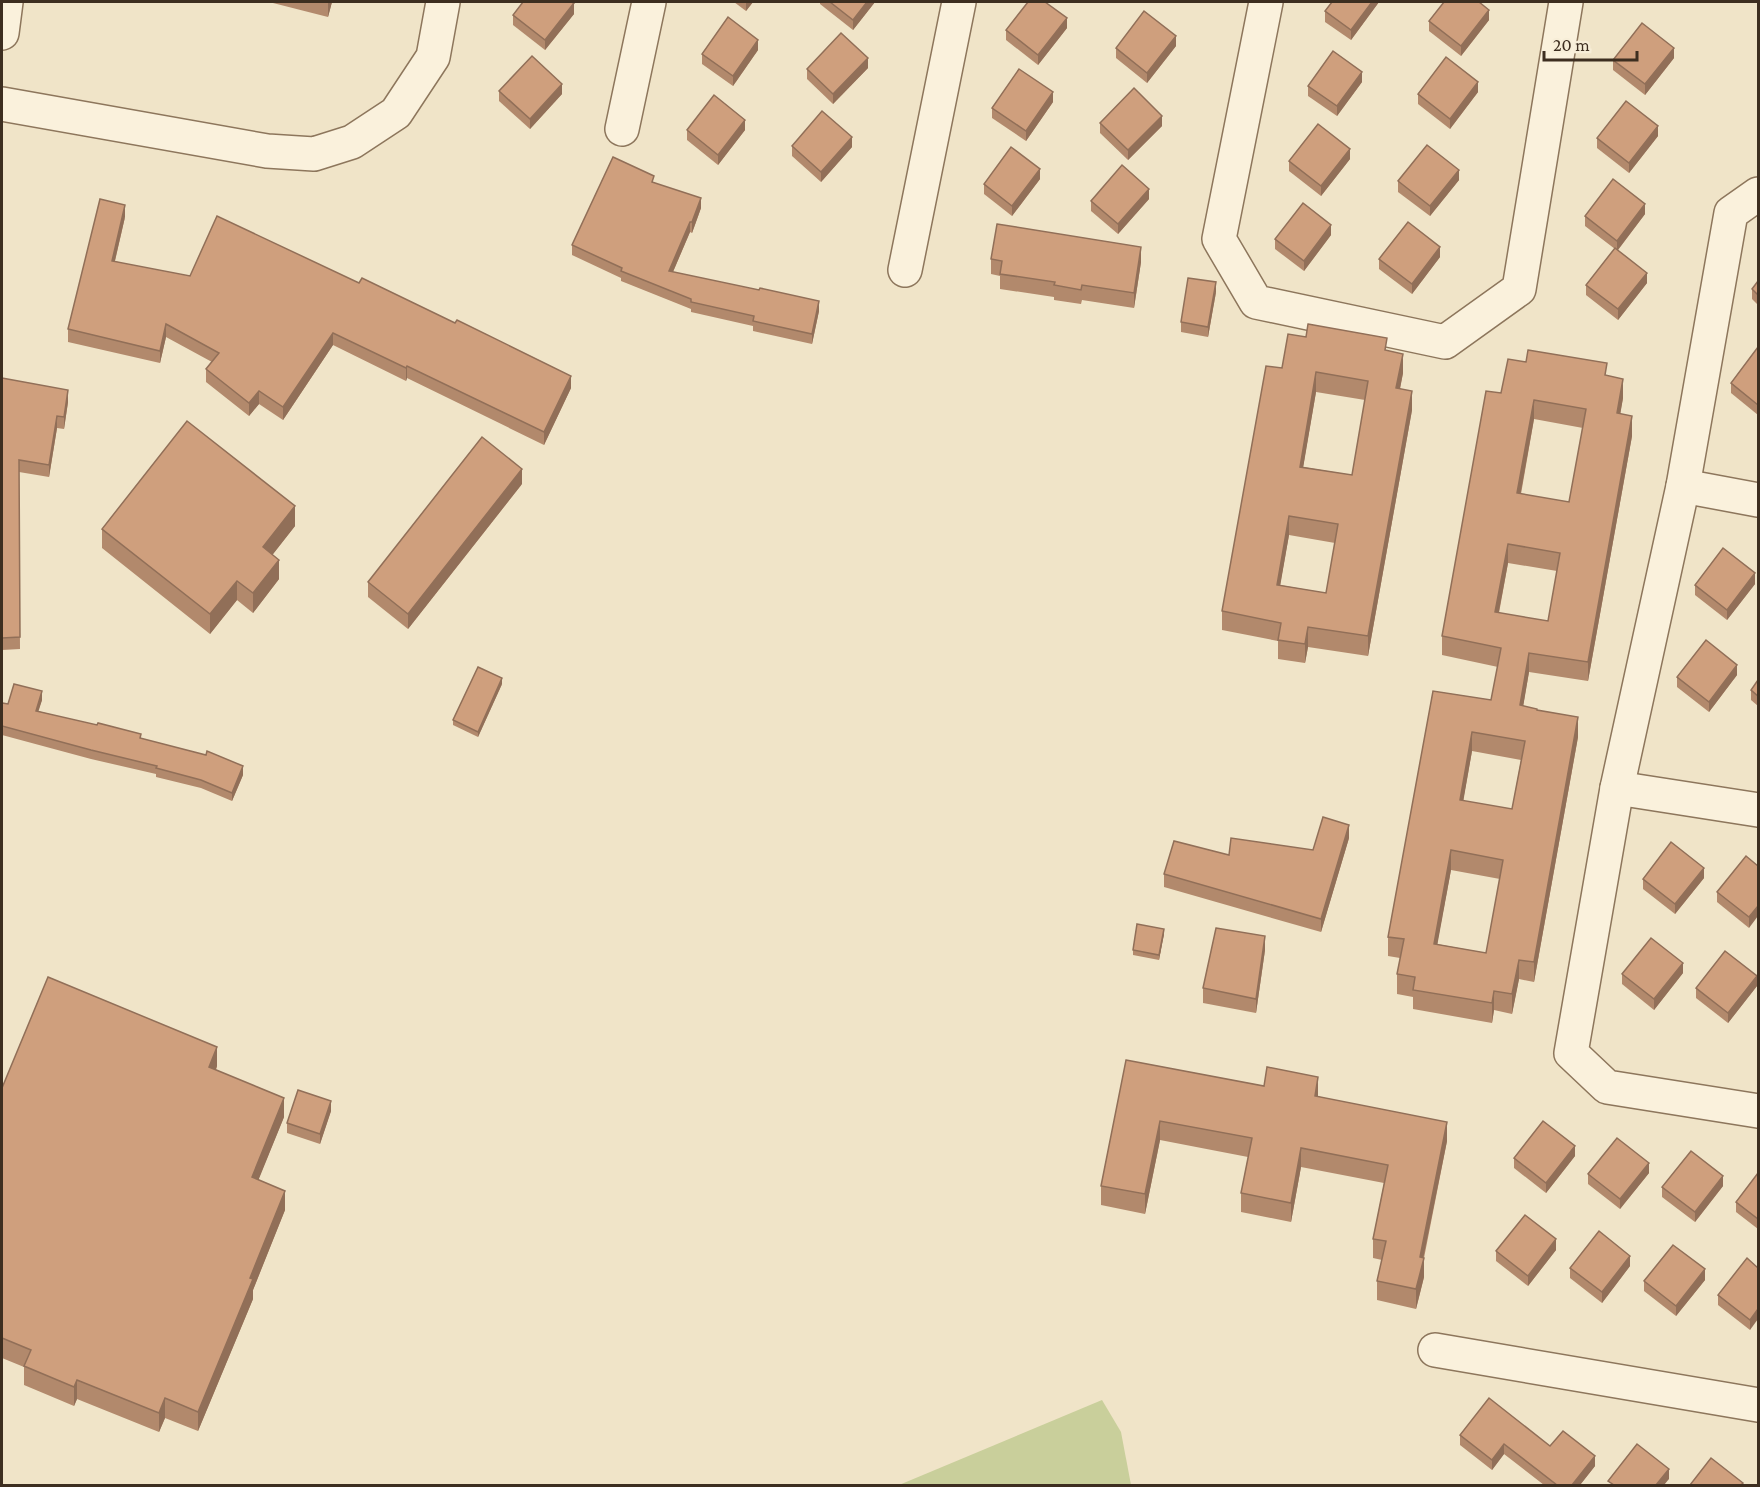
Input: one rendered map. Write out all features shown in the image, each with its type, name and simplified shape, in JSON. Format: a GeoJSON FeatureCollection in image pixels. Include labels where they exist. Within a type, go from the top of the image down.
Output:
{"type":"FeatureCollection","features":[{"type":"Feature","properties":{"kind":"street"},"geometry":{"type":"LineString","coordinates":[[2,33],[6,2]]}},
{"type":"Feature","properties":{"kind":"street"},"geometry":{"type":"LineString","coordinates":[[2,104],[267,151],[314,154],[352,142],[396,112],[433,57],[443,2]]}},
{"type":"Feature","properties":{"kind":"street"},"geometry":{"type":"LineString","coordinates":[[622,129],[649,2]]}},
{"type":"Feature","properties":{"kind":"street"},"geometry":{"type":"LineString","coordinates":[[904,270],[959,2]]}},
{"type":"Feature","properties":{"kind":"street"},"geometry":{"type":"LineString","coordinates":[[1266,2],[1219,239],[1256,302],[1445,342],[1519,290],[1566,2]]}},
{"type":"Feature","properties":{"kind":"street"},"geometry":{"type":"LineString","coordinates":[[1758,194],[1731,213],[1683,486],[1617,788],[1571,1053],[1606,1087],[1758,1111]]}},
{"type":"Feature","properties":{"kind":"street"},"geometry":{"type":"LineString","coordinates":[[1683,486],[1758,500]]}},
{"type":"Feature","properties":{"kind":"street"},"geometry":{"type":"LineString","coordinates":[[1617,788],[1758,810]]}},
{"type":"Feature","properties":{"kind":"street"},"geometry":{"type":"LineString","coordinates":[[1435,1350],[1758,1405]]}},
{"type":"Feature","properties":{"kind":"green space"},"geometry":{"type":"Polygon","coordinates":[[[1102,1400],[1121,1432],[1131,1485],[899,1485],[1102,1400]]]}},
{"type":"Feature","properties":{"kind":"building"},"geometry":{"type":"Polygon","coordinates":[[[523,2],[574,3],[545,40],[513,15],[523,2]]]}},
{"type":"Feature","properties":{"kind":"building"},"geometry":{"type":"Polygon","coordinates":[[[830,2],[867,2],[853,20],[830,2]]]}},
{"type":"Feature","properties":{"kind":"building"},"geometry":{"type":"Polygon","coordinates":[[[1028,2],[1045,2],[1067,18],[1038,55],[1006,30],[1028,2]]]}},
{"type":"Feature","properties":{"kind":"building"},"geometry":{"type":"Polygon","coordinates":[[[1332,2],[1372,2],[1351,30],[1325,11],[1332,2]]]}},
{"type":"Feature","properties":{"kind":"building"},"geometry":{"type":"Polygon","coordinates":[[[1444,2],[1479,2],[1489,10],[1461,46],[1429,21],[1444,2]]]}},
{"type":"Feature","properties":{"kind":"building"},"geometry":{"type":"Polygon","coordinates":[[[1144,11],[1176,36],[1147,73],[1116,48],[1144,11]]]}},
{"type":"Feature","properties":{"kind":"building"},"geometry":{"type":"Polygon","coordinates":[[[728,17],[758,40],[733,76],[702,54],[728,17]]]}},
{"type":"Feature","properties":{"kind":"building"},"geometry":{"type":"Polygon","coordinates":[[[1642,23],[1674,48],[1645,84],[1613,60],[1642,23]]]}},
{"type":"Feature","properties":{"kind":"building"},"geometry":{"type":"Polygon","coordinates":[[[841,33],[868,58],[833,94],[807,69],[841,33]]]}},
{"type":"Feature","properties":{"kind":"building"},"geometry":{"type":"Polygon","coordinates":[[[1333,51],[1362,72],[1337,106],[1308,86],[1333,51]]]}},
{"type":"Feature","properties":{"kind":"building"},"geometry":{"type":"Polygon","coordinates":[[[532,56],[562,84],[530,119],[499,91],[532,56]]]}},
{"type":"Feature","properties":{"kind":"building"},"geometry":{"type":"Polygon","coordinates":[[[1446,57],[1478,82],[1450,119],[1418,94],[1446,57]]]}},
{"type":"Feature","properties":{"kind":"building"},"geometry":{"type":"Polygon","coordinates":[[[1019,69],[1053,92],[1026,131],[992,108],[1019,69]]]}},
{"type":"Feature","properties":{"kind":"building"},"geometry":{"type":"Polygon","coordinates":[[[1134,88],[1162,116],[1128,150],[1100,123],[1134,88]]]}},
{"type":"Feature","properties":{"kind":"building"},"geometry":{"type":"Polygon","coordinates":[[[714,95],[745,120],[718,155],[687,130],[714,95]]]}},
{"type":"Feature","properties":{"kind":"building"},"geometry":{"type":"Polygon","coordinates":[[[1626,101],[1658,126],[1629,163],[1597,138],[1626,101]]]}},
{"type":"Feature","properties":{"kind":"building"},"geometry":{"type":"Polygon","coordinates":[[[822,111],[852,137],[821,172],[792,146],[822,111]]]}},
{"type":"Feature","properties":{"kind":"building"},"geometry":{"type":"Polygon","coordinates":[[[1318,124],[1350,149],[1321,186],[1289,161],[1318,124]]]}},
{"type":"Feature","properties":{"kind":"building"},"geometry":{"type":"Polygon","coordinates":[[[1427,145],[1459,170],[1430,206],[1398,181],[1427,145]]]}},
{"type":"Feature","properties":{"kind":"building"},"geometry":{"type":"Polygon","coordinates":[[[1011,147],[1040,169],[1012,206],[984,184],[1011,147]]]}},
{"type":"Feature","properties":{"kind":"building"},"geometry":{"type":"Polygon","coordinates":[[[613,157],[654,176],[652,182],[701,198],[669,271],[819,301],[812,334],[753,321],[754,316],[691,302],[691,299],[621,271],[622,268],[572,245],[613,157]]]}},
{"type":"Feature","properties":{"kind":"building"},"geometry":{"type":"Polygon","coordinates":[[[1122,165],[1149,189],[1118,224],[1091,201],[1122,165]]]}},
{"type":"Feature","properties":{"kind":"building"},"geometry":{"type":"Polygon","coordinates":[[[1613,179],[1645,204],[1617,241],[1585,216],[1613,179]]]}},
{"type":"Feature","properties":{"kind":"building"},"geometry":{"type":"Polygon","coordinates":[[[100,199],[125,205],[112,261],[190,276],[217,216],[359,283],[362,278],[455,323],[457,320],[571,376],[544,432],[333,333],[283,407],[259,391],[249,403],[206,369],[219,353],[166,324],[160,351],[68,329],[100,199]]]}},
{"type":"Feature","properties":{"kind":"building"},"geometry":{"type":"Polygon","coordinates":[[[1303,203],[1331,225],[1304,261],[1275,239],[1303,203]]]}},
{"type":"Feature","properties":{"kind":"building"},"geometry":{"type":"Polygon","coordinates":[[[1408,222],[1440,247],[1412,284],[1379,259],[1408,222]]]}},
{"type":"Feature","properties":{"kind":"building"},"geometry":{"type":"Polygon","coordinates":[[[997,224],[1141,247],[1134,293],[1082,285],[1081,290],[1054,285],[1055,282],[1000,274],[1002,261],[991,259],[997,224]]]}},
{"type":"Feature","properties":{"kind":"building"},"geometry":{"type":"Polygon","coordinates":[[[1615,248],[1647,273],[1618,309],[1586,285],[1615,248]]]}},
{"type":"Feature","properties":{"kind":"building"},"geometry":{"type":"Polygon","coordinates":[[[1188,278],[1216,282],[1208,327],[1181,322],[1188,278]]]}},
{"type":"Feature","properties":{"kind":"building"},"geometry":{"type":"Polygon","coordinates":[[[1758,281],[1758,295],[1752,289],[1758,281]]]}},
{"type":"Feature","properties":{"kind":"building"},"geometry":{"type":"Polygon","coordinates":[[[1308,324],[1387,338],[1385,350],[1403,354],[1396,388],[1412,391],[1368,636],[1308,627],[1305,644],[1278,640],[1281,623],[1222,611],[1266,366],[1282,368],[1288,334],[1306,337],[1308,324]],[[1316,372],[1300,467],[1352,475],[1368,381],[1316,372]],[[1289,516],[1277,585],[1326,593],[1338,524],[1289,516]]]}},
{"type":"Feature","properties":{"kind":"building"},"geometry":{"type":"Polygon","coordinates":[[[1758,347],[1758,405],[1731,383],[1758,347]]]}},
{"type":"Feature","properties":{"kind":"building"},"geometry":{"type":"Polygon","coordinates":[[[1528,350],[1607,363],[1605,375],[1623,379],[1617,413],[1632,416],[1588,662],[1529,653],[1520,705],[1578,717],[1534,962],[1519,960],[1512,994],[1494,991],[1492,1003],[1413,990],[1415,977],[1397,974],[1404,939],[1388,937],[1433,691],[1491,700],[1501,648],[1442,636],[1486,391],[1501,393],[1508,359],[1526,362],[1528,350]],[[1534,400],[1517,493],[1569,502],[1586,409],[1534,400]],[[1508,544],[1495,612],[1548,621],[1560,553],[1508,544]],[[1472,732],[1460,800],[1512,809],[1525,741],[1472,732]],[[1451,850],[1434,944],[1486,953],[1503,860],[1451,850]]]}},
{"type":"Feature","properties":{"kind":"building"},"geometry":{"type":"Polygon","coordinates":[[[2,378],[68,390],[64,417],[57,416],[49,465],[19,460],[20,637],[2,638],[2,378]]]}},
{"type":"Feature","properties":{"kind":"building"},"geometry":{"type":"Polygon","coordinates":[[[187,421],[295,506],[263,547],[279,560],[253,593],[237,581],[210,614],[102,529],[187,421]]]}},
{"type":"Feature","properties":{"kind":"building"},"geometry":{"type":"Polygon","coordinates":[[[482,437],[522,469],[408,614],[368,582],[482,437]]]}},
{"type":"Feature","properties":{"kind":"building"},"geometry":{"type":"Polygon","coordinates":[[[1723,548],[1755,573],[1727,610],[1695,585],[1723,548]]]}},
{"type":"Feature","properties":{"kind":"building"},"geometry":{"type":"Polygon","coordinates":[[[1706,640],[1737,665],[1709,702],[1677,677],[1706,640]]]}},
{"type":"Feature","properties":{"kind":"building"},"geometry":{"type":"Polygon","coordinates":[[[478,667],[502,678],[478,732],[453,720],[478,667]]]}},
{"type":"Feature","properties":{"kind":"building"},"geometry":{"type":"Polygon","coordinates":[[[1758,680],[1758,696],[1751,690],[1758,680]]]}},
{"type":"Feature","properties":{"kind":"building"},"geometry":{"type":"Polygon","coordinates":[[[14,684],[42,691],[36,711],[141,734],[140,738],[206,755],[207,751],[243,766],[232,793],[201,780],[156,768],[157,766],[2,726],[2,703],[8,704],[14,684]]]}},
{"type":"Feature","properties":{"kind":"building"},"geometry":{"type":"Polygon","coordinates":[[[1323,817],[1349,825],[1321,919],[1164,874],[1174,841],[1229,855],[1231,838],[1313,850],[1323,817]]]}},
{"type":"Feature","properties":{"kind":"building"},"geometry":{"type":"Polygon","coordinates":[[[1671,842],[1704,868],[1675,904],[1643,879],[1671,842]]]}},
{"type":"Feature","properties":{"kind":"building"},"geometry":{"type":"Polygon","coordinates":[[[1746,856],[1758,866],[1758,906],[1749,917],[1717,892],[1746,856]]]}},
{"type":"Feature","properties":{"kind":"building"},"geometry":{"type":"Polygon","coordinates":[[[1137,924],[1164,929],[1159,955],[1133,950],[1137,924]]]}},
{"type":"Feature","properties":{"kind":"building"},"geometry":{"type":"Polygon","coordinates":[[[1216,928],[1265,936],[1256,999],[1203,988],[1216,928]]]}},
{"type":"Feature","properties":{"kind":"building"},"geometry":{"type":"Polygon","coordinates":[[[1651,938],[1683,963],[1654,999],[1622,974],[1651,938]]]}},
{"type":"Feature","properties":{"kind":"building"},"geometry":{"type":"Polygon","coordinates":[[[1725,951],[1757,976],[1728,1013],[1696,988],[1725,951]]]}},
{"type":"Feature","properties":{"kind":"building"},"geometry":{"type":"Polygon","coordinates":[[[48,977],[217,1047],[209,1067],[284,1098],[252,1177],[285,1191],[250,1278],[253,1279],[198,1412],[165,1398],[159,1413],[77,1380],[74,1387],[24,1366],[31,1350],[2,1338],[2,1088],[48,977]]]}},
{"type":"Feature","properties":{"kind":"building"},"geometry":{"type":"Polygon","coordinates":[[[1126,1060],[1264,1086],[1267,1067],[1318,1077],[1315,1096],[1447,1122],[1420,1257],[1424,1258],[1416,1289],[1377,1281],[1386,1241],[1373,1239],[1388,1165],[1301,1148],[1291,1203],[1241,1193],[1252,1138],[1160,1121],[1145,1194],[1101,1186],[1126,1060]]]}},
{"type":"Feature","properties":{"kind":"building"},"geometry":{"type":"Polygon","coordinates":[[[298,1090],[331,1101],[320,1134],[287,1123],[298,1090]]]}},
{"type":"Feature","properties":{"kind":"building"},"geometry":{"type":"Polygon","coordinates":[[[1543,1121],[1575,1146],[1546,1183],[1514,1158],[1543,1121]]]}},
{"type":"Feature","properties":{"kind":"building"},"geometry":{"type":"Polygon","coordinates":[[[1617,1138],[1649,1163],[1620,1199],[1588,1174],[1617,1138]]]}},
{"type":"Feature","properties":{"kind":"building"},"geometry":{"type":"Polygon","coordinates":[[[1691,1151],[1723,1176],[1695,1212],[1662,1187],[1691,1151]]]}},
{"type":"Feature","properties":{"kind":"building"},"geometry":{"type":"Polygon","coordinates":[[[1758,1173],[1758,1219],[1736,1202],[1758,1173]]]}},
{"type":"Feature","properties":{"kind":"building"},"geometry":{"type":"Polygon","coordinates":[[[1525,1215],[1556,1239],[1528,1276],[1496,1251],[1525,1215]]]}},
{"type":"Feature","properties":{"kind":"building"},"geometry":{"type":"Polygon","coordinates":[[[1599,1231],[1630,1256],[1602,1292],[1570,1268],[1599,1231]]]}},
{"type":"Feature","properties":{"kind":"building"},"geometry":{"type":"Polygon","coordinates":[[[1673,1245],[1705,1269],[1676,1306],[1644,1281],[1673,1245]]]}},
{"type":"Feature","properties":{"kind":"building"},"geometry":{"type":"Polygon","coordinates":[[[1747,1258],[1758,1268],[1758,1309],[1750,1320],[1718,1295],[1747,1258]]]}},
{"type":"Feature","properties":{"kind":"building"},"geometry":{"type":"Polygon","coordinates":[[[1489,1398],[1550,1446],[1563,1431],[1595,1456],[1572,1485],[1557,1485],[1504,1444],[1492,1460],[1460,1435],[1489,1398]]]}},
{"type":"Feature","properties":{"kind":"building"},"geometry":{"type":"Polygon","coordinates":[[[1637,1444],[1669,1469],[1656,1485],[1614,1485],[1608,1481],[1637,1444]]]}},
{"type":"Feature","properties":{"kind":"building"},"geometry":{"type":"Polygon","coordinates":[[[1711,1458],[1743,1483],[1741,1485],[1690,1485],[1711,1458]]]}}]}
